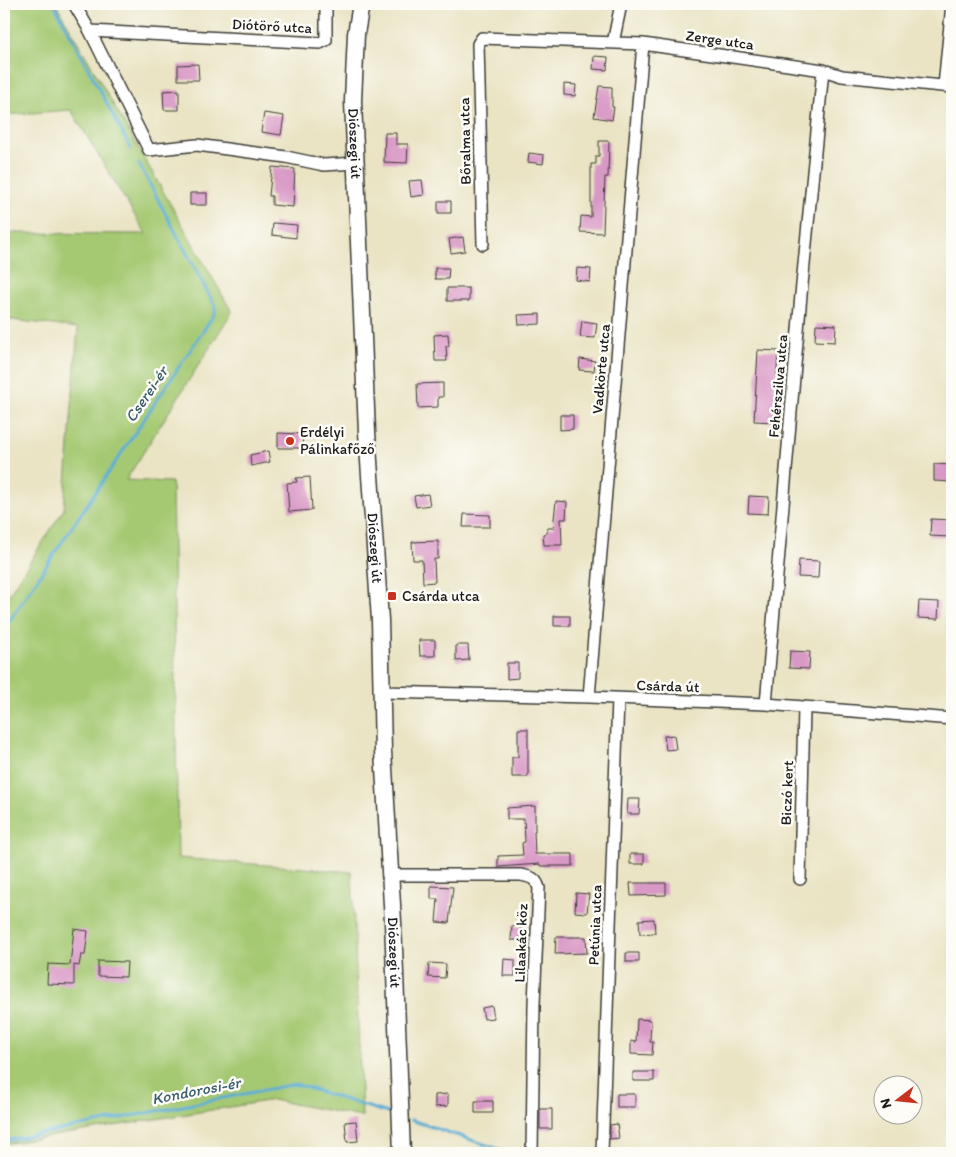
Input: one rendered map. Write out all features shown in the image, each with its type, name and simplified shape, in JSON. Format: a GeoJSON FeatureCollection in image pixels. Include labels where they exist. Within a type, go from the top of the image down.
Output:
{"type":"FeatureCollection","features":[{"type":"Feature","properties":{"kind":"main road","name":"Diószegi út"},"geometry":{"type":"LineString","coordinates":[[361,4],[356,34],[353,101],[367,432],[380,620],[383,751],[402,1153]]}},
{"type":"Feature","properties":{"kind":"street"},"geometry":{"type":"LineString","coordinates":[[74,4],[90,31],[149,150],[197,145],[286,157],[324,165],[356,163]]}},
{"type":"Feature","properties":{"kind":"street","name":"Diótörő utca"},"geometry":{"type":"LineString","coordinates":[[90,31],[320,43],[326,40],[326,4]]}},
{"type":"Feature","properties":{"kind":"street"},"geometry":{"type":"LineString","coordinates":[[613,43],[621,4]]}},
{"type":"Feature","properties":{"kind":"street"},"geometry":{"type":"LineString","coordinates":[[948,86],[952,4]]}},
{"type":"Feature","properties":{"kind":"street","name":"Zerge utca"},"geometry":{"type":"LineString","coordinates":[[482,38],[643,44],[823,70],[842,76],[948,86]]}},
{"type":"Feature","properties":{"kind":"street","name":"Bőralma utca"},"geometry":{"type":"LineString","coordinates":[[482,38],[478,44],[483,244]]}},
{"type":"Feature","properties":{"kind":"street","name":"Vadkörte utca"},"geometry":{"type":"LineString","coordinates":[[589,697],[643,44]]}},
{"type":"Feature","properties":{"kind":"street","name":"Fehérszilva utca"},"geometry":{"type":"LineString","coordinates":[[766,704],[801,295],[823,70]]}},
{"type":"Feature","properties":{"kind":"street","name":"Csárda út"},"geometry":{"type":"LineString","coordinates":[[382,692],[766,704],[804,708],[952,716]]}},
{"type":"Feature","properties":{"kind":"street","name":"Petúnia utca"},"geometry":{"type":"LineString","coordinates":[[602,1153],[618,699]]}},
{"type":"Feature","properties":{"kind":"street","name":"Biczó kert"},"geometry":{"type":"LineString","coordinates":[[800,879],[804,708]]}},
{"type":"Feature","properties":{"kind":"street","name":"Lilaakác köz"},"geometry":{"type":"LineString","coordinates":[[390,875],[521,875],[531,877],[537,881],[532,1153]]}},
{"type":"Feature","properties":{"kind":"green space"},"geometry":{"type":"Polygon","coordinates":[[[4,4],[56,4],[232,312],[126,480],[172,482],[178,858],[352,872],[362,1117],[273,1100],[4,1144],[4,602],[64,509],[78,328],[4,319],[4,224],[8,233],[146,234],[71,110],[4,115],[4,4]]]}},
{"type":"Feature","properties":{"kind":"building"},"geometry":{"type":"Polygon","coordinates":[[[594,56],[608,57],[607,70],[593,69],[594,56]]]}},
{"type":"Feature","properties":{"kind":"building"},"geometry":{"type":"Polygon","coordinates":[[[198,64],[199,80],[178,80],[178,65],[198,64]]]}},
{"type":"Feature","properties":{"kind":"building"},"geometry":{"type":"Polygon","coordinates":[[[564,84],[576,85],[575,96],[564,95],[564,84]]]}},
{"type":"Feature","properties":{"kind":"building"},"geometry":{"type":"Polygon","coordinates":[[[599,86],[612,87],[612,107],[614,107],[612,120],[594,117],[599,86]]]}},
{"type":"Feature","properties":{"kind":"building"},"geometry":{"type":"Polygon","coordinates":[[[179,90],[179,110],[164,110],[163,91],[179,90]]]}},
{"type":"Feature","properties":{"kind":"building"},"geometry":{"type":"Polygon","coordinates":[[[264,113],[284,116],[281,135],[261,132],[264,113]]]}},
{"type":"Feature","properties":{"kind":"building"},"geometry":{"type":"Polygon","coordinates":[[[385,133],[396,133],[396,144],[408,144],[407,163],[384,162],[385,133]]]}},
{"type":"Feature","properties":{"kind":"building"},"geometry":{"type":"Polygon","coordinates":[[[599,141],[609,141],[608,177],[605,177],[603,233],[580,232],[581,216],[591,217],[591,164],[596,164],[596,156],[599,156],[599,141]]]}},
{"type":"Feature","properties":{"kind":"building"},"geometry":{"type":"Polygon","coordinates":[[[529,153],[544,155],[543,164],[528,162],[529,153]]]}},
{"type":"Feature","properties":{"kind":"building"},"geometry":{"type":"Polygon","coordinates":[[[272,167],[295,169],[293,207],[272,205],[272,196],[269,196],[272,167]]]}},
{"type":"Feature","properties":{"kind":"building"},"geometry":{"type":"Polygon","coordinates":[[[422,180],[424,195],[411,197],[409,181],[422,180]]]}},
{"type":"Feature","properties":{"kind":"building"},"geometry":{"type":"Polygon","coordinates":[[[190,193],[207,193],[207,205],[190,205],[190,193]]]}},
{"type":"Feature","properties":{"kind":"building"},"geometry":{"type":"Polygon","coordinates":[[[438,201],[451,201],[451,213],[438,213],[438,201]]]}},
{"type":"Feature","properties":{"kind":"building"},"geometry":{"type":"Polygon","coordinates":[[[273,223],[297,225],[296,238],[272,235],[273,223]]]}},
{"type":"Feature","properties":{"kind":"building"},"geometry":{"type":"Polygon","coordinates":[[[463,237],[465,251],[451,253],[449,239],[463,237]]]}},
{"type":"Feature","properties":{"kind":"building"},"geometry":{"type":"Polygon","coordinates":[[[435,268],[449,268],[448,279],[435,279],[435,268]]]}},
{"type":"Feature","properties":{"kind":"building"},"geometry":{"type":"Polygon","coordinates":[[[577,268],[591,269],[590,282],[576,280],[577,268]]]}},
{"type":"Feature","properties":{"kind":"building"},"geometry":{"type":"Polygon","coordinates":[[[447,288],[469,288],[469,301],[447,301],[447,288]]]}},
{"type":"Feature","properties":{"kind":"building"},"geometry":{"type":"Polygon","coordinates":[[[540,314],[540,324],[519,325],[518,315],[540,314]]]}},
{"type":"Feature","properties":{"kind":"building"},"geometry":{"type":"Polygon","coordinates":[[[582,321],[597,323],[595,338],[580,337],[582,321]]]}},
{"type":"Feature","properties":{"kind":"building"},"geometry":{"type":"Polygon","coordinates":[[[816,324],[836,325],[835,342],[815,341],[816,324]]]}},
{"type":"Feature","properties":{"kind":"building"},"geometry":{"type":"Polygon","coordinates":[[[448,334],[449,346],[446,346],[447,361],[435,361],[434,335],[448,334]]]}},
{"type":"Feature","properties":{"kind":"building"},"geometry":{"type":"Polygon","coordinates":[[[758,350],[778,351],[774,422],[754,421],[758,350]]]}},
{"type":"Feature","properties":{"kind":"building"},"geometry":{"type":"Polygon","coordinates":[[[580,359],[595,361],[594,371],[579,370],[580,359]]]}},
{"type":"Feature","properties":{"kind":"building"},"geometry":{"type":"Polygon","coordinates":[[[443,383],[443,397],[438,397],[438,407],[418,408],[417,384],[443,383]]]}},
{"type":"Feature","properties":{"kind":"building"},"geometry":{"type":"Polygon","coordinates":[[[560,415],[573,415],[573,429],[560,430],[560,415]]]}},
{"type":"Feature","properties":{"kind":"building","name":"Erdélyi Pálinkafőző"},"geometry":{"type":"Polygon","coordinates":[[[278,433],[303,434],[302,448],[278,448],[278,433]]]}},
{"type":"Feature","properties":{"kind":"building"},"geometry":{"type":"Polygon","coordinates":[[[268,451],[270,462],[251,466],[250,455],[268,451]]]}},
{"type":"Feature","properties":{"kind":"building"},"geometry":{"type":"Polygon","coordinates":[[[934,464],[952,465],[952,482],[934,481],[934,464]]]}},
{"type":"Feature","properties":{"kind":"building"},"geometry":{"type":"Polygon","coordinates":[[[310,477],[312,510],[289,512],[287,483],[297,482],[296,478],[310,477]]]}},
{"type":"Feature","properties":{"kind":"building"},"geometry":{"type":"Polygon","coordinates":[[[428,494],[430,505],[416,507],[414,496],[428,494]]]}},
{"type":"Feature","properties":{"kind":"building"},"geometry":{"type":"Polygon","coordinates":[[[749,496],[769,497],[768,514],[748,513],[749,496]]]}},
{"type":"Feature","properties":{"kind":"building"},"geometry":{"type":"Polygon","coordinates":[[[556,501],[567,502],[566,519],[561,519],[562,545],[544,545],[543,534],[547,533],[547,528],[553,528],[556,501]]]}},
{"type":"Feature","properties":{"kind":"building"},"geometry":{"type":"Polygon","coordinates":[[[464,514],[490,515],[490,527],[463,527],[464,514]]]}},
{"type":"Feature","properties":{"kind":"building"},"geometry":{"type":"Polygon","coordinates":[[[931,519],[951,520],[950,537],[930,536],[931,519]]]}},
{"type":"Feature","properties":{"kind":"building"},"geometry":{"type":"Polygon","coordinates":[[[438,541],[438,559],[434,559],[435,582],[423,583],[422,560],[413,560],[412,542],[438,541]]]}},
{"type":"Feature","properties":{"kind":"building"},"geometry":{"type":"Polygon","coordinates":[[[799,560],[819,561],[818,578],[798,577],[799,560]]]}},
{"type":"Feature","properties":{"kind":"building"},"geometry":{"type":"Polygon","coordinates":[[[919,601],[939,602],[938,619],[918,618],[919,601]]]}},
{"type":"Feature","properties":{"kind":"building"},"geometry":{"type":"Polygon","coordinates":[[[554,616],[570,616],[570,626],[554,626],[554,616]]]}},
{"type":"Feature","properties":{"kind":"building"},"geometry":{"type":"Polygon","coordinates":[[[419,640],[435,640],[435,656],[420,656],[419,640]]]}},
{"type":"Feature","properties":{"kind":"building"},"geometry":{"type":"Polygon","coordinates":[[[456,645],[468,645],[469,660],[456,661],[456,645]]]}},
{"type":"Feature","properties":{"kind":"building"},"geometry":{"type":"Polygon","coordinates":[[[790,651],[810,652],[809,669],[789,668],[790,651]]]}},
{"type":"Feature","properties":{"kind":"building"},"geometry":{"type":"Polygon","coordinates":[[[507,663],[518,663],[518,678],[507,679],[507,663]]]}},
{"type":"Feature","properties":{"kind":"building"},"geometry":{"type":"Polygon","coordinates":[[[518,729],[528,729],[528,777],[512,777],[512,757],[518,757],[518,729]]]}},
{"type":"Feature","properties":{"kind":"building"},"geometry":{"type":"Polygon","coordinates":[[[674,735],[676,749],[666,750],[664,736],[674,735]]]}},
{"type":"Feature","properties":{"kind":"building"},"geometry":{"type":"Polygon","coordinates":[[[628,799],[640,799],[639,814],[627,814],[628,799]]]}},
{"type":"Feature","properties":{"kind":"building"},"geometry":{"type":"Polygon","coordinates":[[[535,806],[535,854],[573,854],[573,866],[540,866],[540,864],[498,867],[498,856],[523,855],[522,843],[525,842],[524,819],[507,819],[507,808],[535,806]]]}},
{"type":"Feature","properties":{"kind":"building"},"geometry":{"type":"Polygon","coordinates":[[[630,854],[644,854],[644,864],[630,864],[630,854]]]}},
{"type":"Feature","properties":{"kind":"building"},"geometry":{"type":"Polygon","coordinates":[[[630,883],[666,883],[666,895],[631,896],[630,883]]]}},
{"type":"Feature","properties":{"kind":"building"},"geometry":{"type":"Polygon","coordinates":[[[431,886],[453,887],[449,923],[436,922],[438,899],[431,899],[431,886]]]}},
{"type":"Feature","properties":{"kind":"building"},"geometry":{"type":"Polygon","coordinates":[[[576,893],[589,894],[587,913],[575,912],[576,893]]]}},
{"type":"Feature","properties":{"kind":"building"},"geometry":{"type":"Polygon","coordinates":[[[654,919],[655,933],[640,934],[639,920],[654,919]]]}},
{"type":"Feature","properties":{"kind":"building"},"geometry":{"type":"Polygon","coordinates":[[[512,926],[521,927],[520,940],[511,940],[512,926]]]}},
{"type":"Feature","properties":{"kind":"building"},"geometry":{"type":"Polygon","coordinates":[[[74,929],[88,931],[85,955],[81,955],[79,966],[74,965],[74,985],[47,984],[48,964],[70,965],[74,929]]]}},
{"type":"Feature","properties":{"kind":"building"},"geometry":{"type":"Polygon","coordinates":[[[556,937],[586,937],[587,953],[555,954],[556,937]]]}},
{"type":"Feature","properties":{"kind":"building"},"geometry":{"type":"Polygon","coordinates":[[[626,953],[639,953],[639,962],[626,962],[626,953]]]}},
{"type":"Feature","properties":{"kind":"building"},"geometry":{"type":"Polygon","coordinates":[[[504,959],[515,960],[515,976],[503,976],[504,959]]]}},
{"type":"Feature","properties":{"kind":"building"},"geometry":{"type":"Polygon","coordinates":[[[98,961],[127,962],[126,977],[98,976],[98,961]]]}},
{"type":"Feature","properties":{"kind":"building"},"geometry":{"type":"Polygon","coordinates":[[[429,963],[446,964],[445,978],[428,977],[429,963]]]}},
{"type":"Feature","properties":{"kind":"building"},"geometry":{"type":"Polygon","coordinates":[[[492,1006],[494,1018],[484,1019],[482,1008],[492,1006]]]}},
{"type":"Feature","properties":{"kind":"building"},"geometry":{"type":"Polygon","coordinates":[[[637,1019],[651,1020],[650,1042],[653,1042],[652,1055],[631,1054],[631,1041],[636,1042],[637,1019]]]}},
{"type":"Feature","properties":{"kind":"building"},"geometry":{"type":"Polygon","coordinates":[[[633,1072],[654,1072],[654,1081],[633,1081],[633,1072]]]}},
{"type":"Feature","properties":{"kind":"building"},"geometry":{"type":"Polygon","coordinates":[[[448,1094],[448,1106],[435,1107],[435,1095],[448,1094]]]}},
{"type":"Feature","properties":{"kind":"building"},"geometry":{"type":"Polygon","coordinates":[[[617,1094],[635,1094],[635,1107],[617,1107],[617,1094]]]}},
{"type":"Feature","properties":{"kind":"building"},"geometry":{"type":"Polygon","coordinates":[[[475,1101],[493,1101],[493,1113],[475,1113],[475,1101]]]}},
{"type":"Feature","properties":{"kind":"building"},"geometry":{"type":"Polygon","coordinates":[[[540,1109],[552,1109],[552,1129],[540,1129],[540,1109]]]}},
{"type":"Feature","properties":{"kind":"building"},"geometry":{"type":"Polygon","coordinates":[[[356,1121],[358,1141],[347,1142],[345,1122],[356,1121]]]}},
{"type":"Feature","properties":{"kind":"building"},"geometry":{"type":"Polygon","coordinates":[[[617,1124],[619,1138],[610,1139],[610,1125],[617,1124]]]}},
{"type":"Feature","properties":{"kind":"waterway","name":"Cserei-ér"},"geometry":{"type":"LineString","coordinates":[[54,4],[131,149]]}},
{"type":"Feature","properties":{"kind":"waterway","name":"Cserei-ér"},"geometry":{"type":"LineString","coordinates":[[4,629],[215,313],[215,306],[139,164]]}},
{"type":"Feature","properties":{"kind":"waterway","name":"Kondorosi-ér"},"geometry":{"type":"LineString","coordinates":[[4,1141],[295,1084],[391,1114]]}},
{"type":"Feature","properties":{"kind":"waterway","name":"Kondorosi-ér"},"geometry":{"type":"LineString","coordinates":[[411,1120],[511,1153]]}},
{"type":"Feature","properties":{"kind":"place","name":"Erdélyi Pálinkafőző"},"geometry":{"type":"Point","coordinates":[290,441]}},
{"type":"Feature","properties":{"kind":"place","name":"Csárda utca"},"geometry":{"type":"Point","coordinates":[392,596]}}]}
